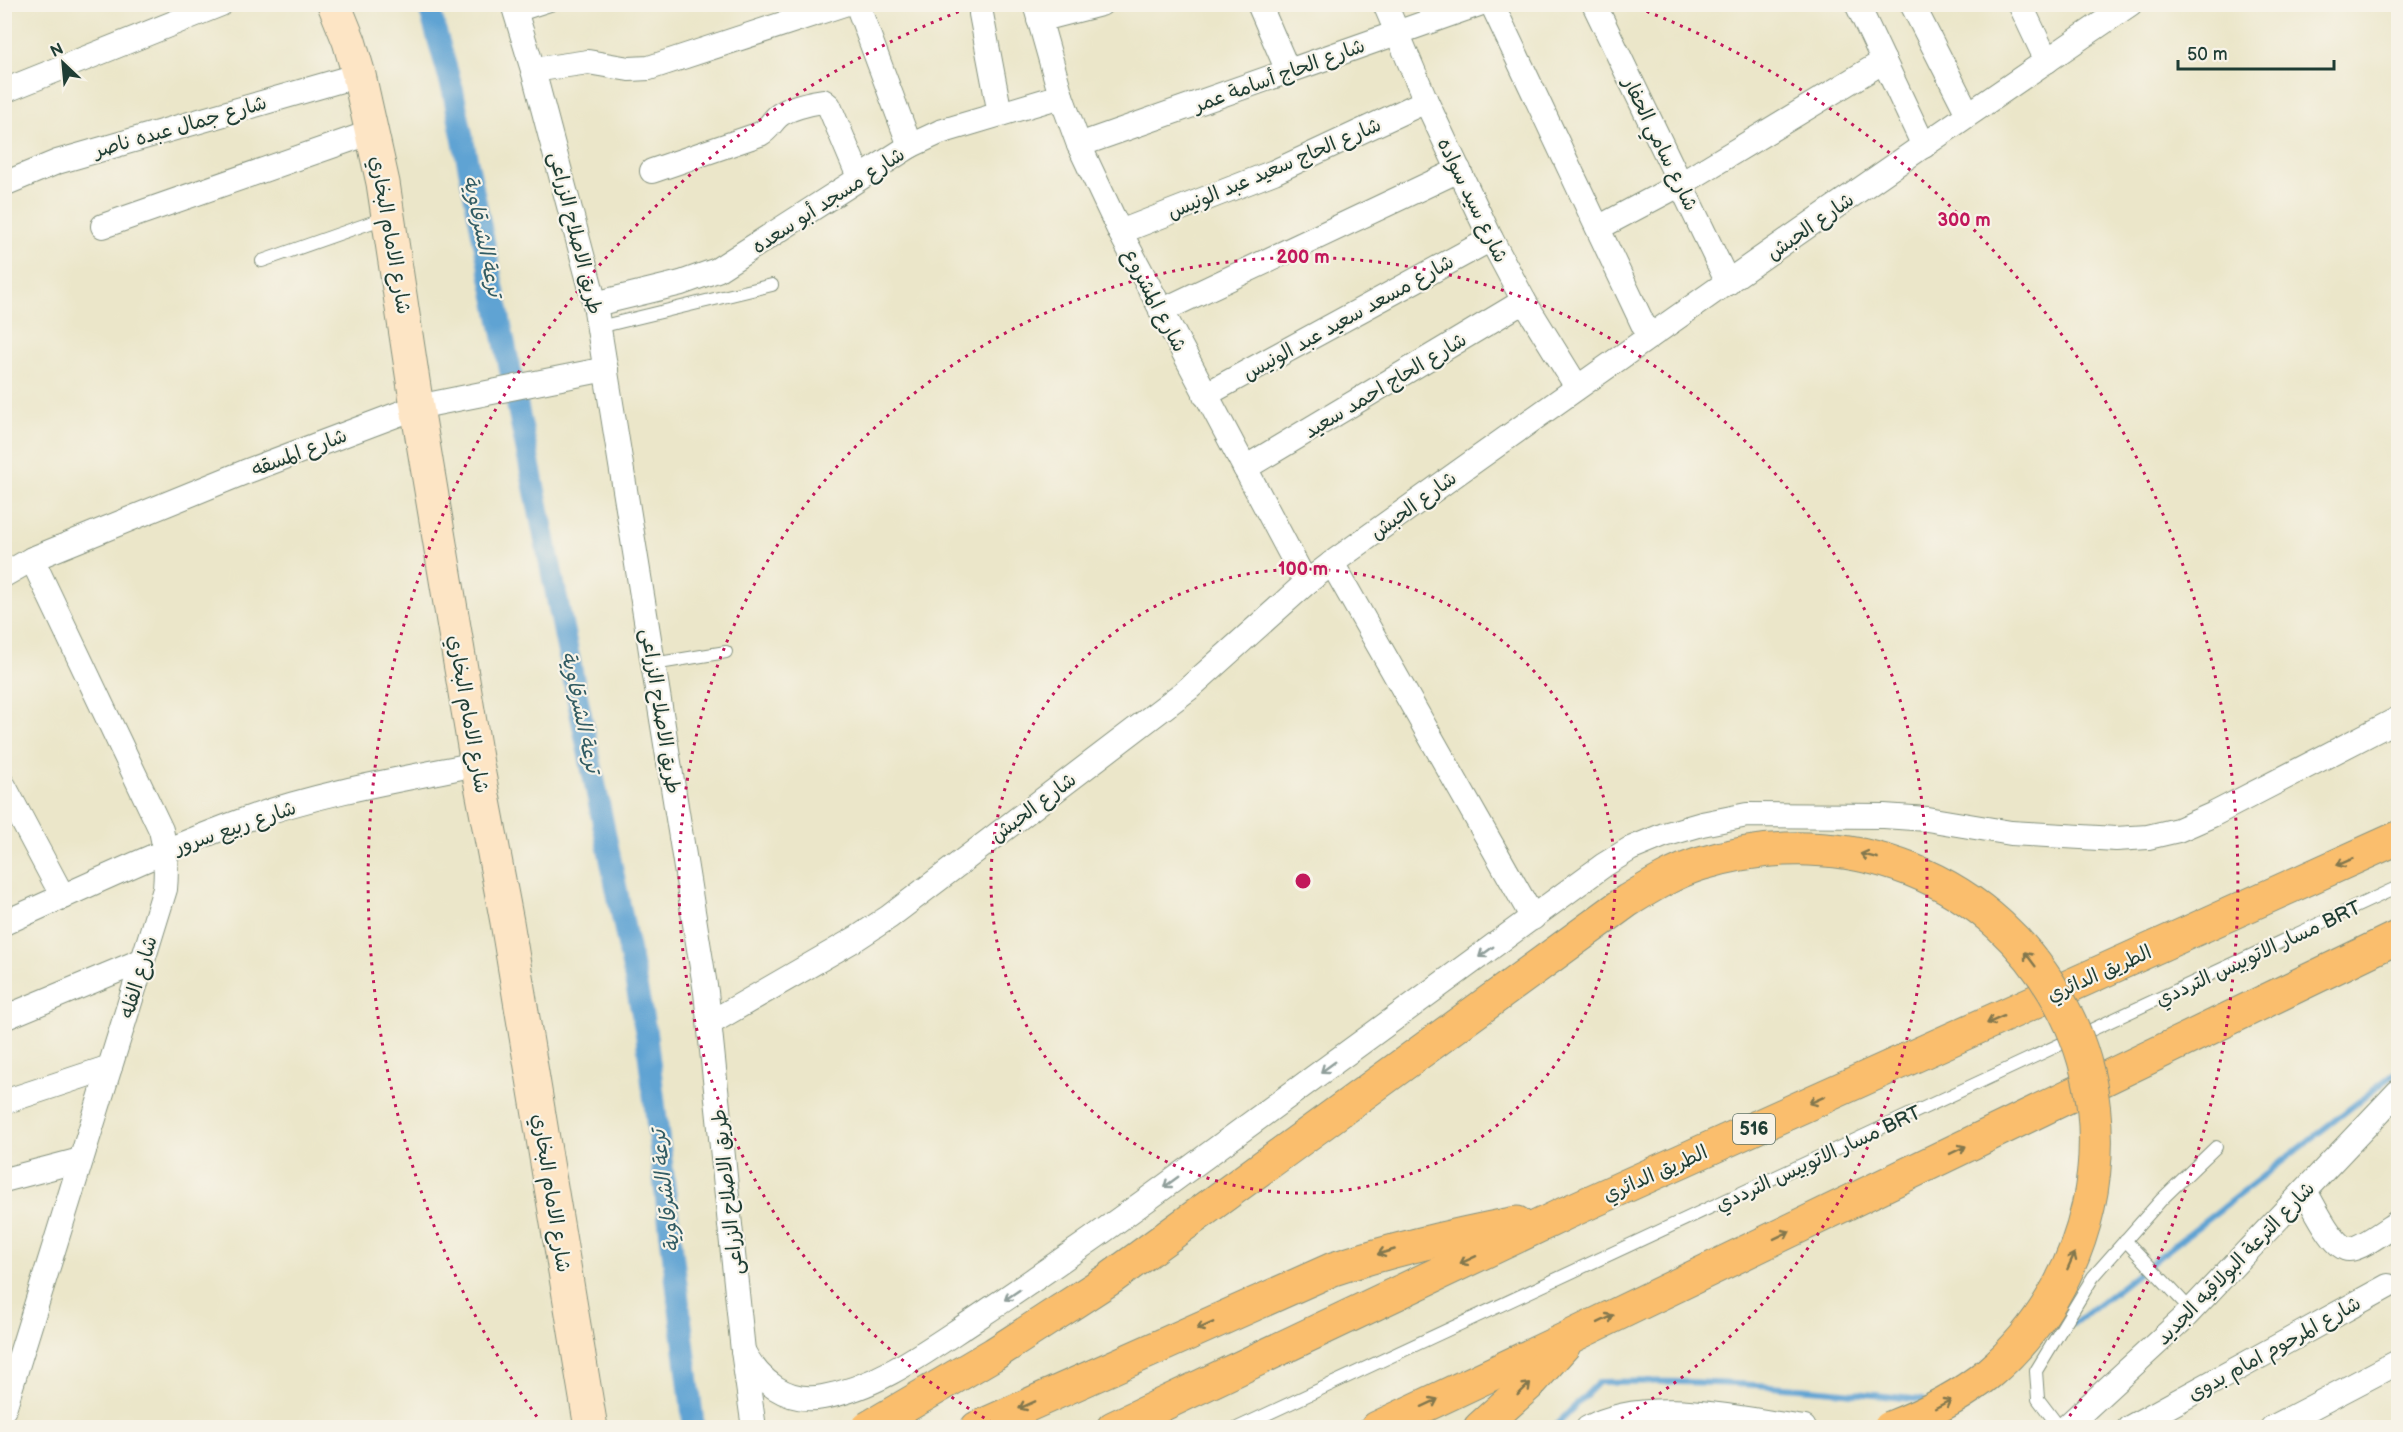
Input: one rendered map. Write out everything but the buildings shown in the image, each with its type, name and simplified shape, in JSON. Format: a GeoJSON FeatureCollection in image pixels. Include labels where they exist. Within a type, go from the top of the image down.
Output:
{"type":"FeatureCollection","features":[{"type":"Feature","properties":{"kind":"highway","name":"الطريق الدائري"},"geometry":{"type":"LineString","coordinates":[[1113,1428],[1566,1213],[2398,838]]}},
{"type":"Feature","properties":{"kind":"highway"},"geometry":{"type":"LineString","coordinates":[[868,1428],[994,1354],[1111,1278],[1627,901],[1661,880],[1697,865],[1736,854],[1775,848],[1814,848],[1854,853],[1892,862],[1920,873],[1963,897],[1995,921],[2022,949],[2046,980],[2061,1006],[2081,1051],[2091,1089],[2096,1128],[2095,1168],[2091,1197],[2079,1245],[2042,1315],[2017,1346],[1988,1373],[1956,1396],[1921,1416],[1890,1428]]}},
{"type":"Feature","properties":{"kind":"highway"},"geometry":{"type":"LineString","coordinates":[[1377,1428],[2398,937]]}},
{"type":"Feature","properties":{"kind":"highway"},"geometry":{"type":"LineString","coordinates":[[977,1428],[1333,1269],[1442,1238],[1566,1213]]}},
{"type":"Feature","properties":{"kind":"highway"},"geometry":{"type":"LineString","coordinates":[[1480,1428],[1529,1384],[1570,1337]]}},
{"type":"Feature","properties":{"kind":"street"},"geometry":{"type":"LineString","coordinates":[[4,91],[222,4]]}},
{"type":"Feature","properties":{"kind":"street","name":"شارع الامام البخاري"},"geometry":{"type":"LineString","coordinates":[[334,4],[349,41],[359,75],[388,217],[431,404],[477,764],[507,922],[591,1428]]}},
{"type":"Feature","properties":{"kind":"street"},"geometry":{"type":"LineString","coordinates":[[533,70],[588,62],[629,69],[649,68],[844,4]]}},
{"type":"Feature","properties":{"kind":"street"},"geometry":{"type":"LineString","coordinates":[[857,4],[910,146]]}},
{"type":"Feature","properties":{"kind":"street"},"geometry":{"type":"LineString","coordinates":[[1037,12],[1101,4]]}},
{"type":"Feature","properties":{"kind":"street"},"geometry":{"type":"LineString","coordinates":[[1259,4],[1288,71]]}},
{"type":"Feature","properties":{"kind":"street","name":"شارع سيد سواده"},"geometry":{"type":"LineString","coordinates":[[1385,4],[1426,101],[1491,239],[1524,301],[1577,387]]}},
{"type":"Feature","properties":{"kind":"street","name":"شارع الحاج أسامة عمر"},"geometry":{"type":"LineString","coordinates":[[1079,146],[1479,4]]}},
{"type":"Feature","properties":{"kind":"street"},"geometry":{"type":"LineString","coordinates":[[1492,4],[1648,337]]}},
{"type":"Feature","properties":{"kind":"street","name":"شارع سامي الحفار"},"geometry":{"type":"LineString","coordinates":[[1594,4],[1728,283]]}},
{"type":"Feature","properties":{"kind":"street"},"geometry":{"type":"LineString","coordinates":[[1857,4],[1924,146]]}},
{"type":"Feature","properties":{"kind":"street"},"geometry":{"type":"LineString","coordinates":[[1911,4],[1968,114]]}},
{"type":"Feature","properties":{"kind":"street"},"geometry":{"type":"LineString","coordinates":[[2020,4],[2048,61]]}},
{"type":"Feature","properties":{"kind":"street","name":"شارع الحبش"},"geometry":{"type":"LineString","coordinates":[[710,1023],[889,917],[1187,690],[1306,583],[1648,337],[2130,4]]}},
{"type":"Feature","properties":{"kind":"street","name":"طريق الاصلاح الزراعى"},"geometry":{"type":"LineString","coordinates":[[514,10],[533,70],[597,315],[710,1023],[743,1351],[754,1428]]}},
{"type":"Feature","properties":{"kind":"street","name":"شارع المشروع"},"geometry":{"type":"LineString","coordinates":[[1037,12],[1061,96],[1079,146],[1161,311],[1306,583]]}},
{"type":"Feature","properties":{"kind":"street"},"geometry":{"type":"LineString","coordinates":[[981,14],[1000,114]]}},
{"type":"Feature","properties":{"kind":"street"},"geometry":{"type":"LineString","coordinates":[[1598,228],[1681,184],[1884,61]]}},
{"type":"Feature","properties":{"kind":"street","name":"شارع جمال عبده ناصر"},"geometry":{"type":"LineString","coordinates":[[4,184],[57,162],[359,75]]}},
{"type":"Feature","properties":{"kind":"street","name":"شارع مسجد أبو سعده"},"geometry":{"type":"LineString","coordinates":[[597,315],[717,270],[736,260],[859,177],[910,146],[940,132],[1061,96]]}},
{"type":"Feature","properties":{"kind":"street"},"geometry":{"type":"LineString","coordinates":[[652,171],[760,134],[784,112],[823,101],[829,106],[859,177]]}},
{"type":"Feature","properties":{"kind":"street","name":"شارع الحاج سعيد عبد الونيس"},"geometry":{"type":"LineString","coordinates":[[1120,232],[1274,172],[1426,101]]}},
{"type":"Feature","properties":{"kind":"street"},"geometry":{"type":"LineString","coordinates":[[103,226],[372,132]]}},
{"type":"Feature","properties":{"kind":"street"},"geometry":{"type":"LineString","coordinates":[[1161,311],[1459,170]]}},
{"type":"Feature","properties":{"kind":"street","name":"شارع مسعد سعيد عبد الونيس"},"geometry":{"type":"LineString","coordinates":[[1205,395],[1491,239]]}},
{"type":"Feature","properties":{"kind":"street","name":"شارع الحاج احمد سعيد"},"geometry":{"type":"LineString","coordinates":[[1245,468],[1524,301]]}},
{"type":"Feature","properties":{"kind":"street","name":"شارع المسقه"},"geometry":{"type":"LineString","coordinates":[[4,575],[32,559],[245,472],[431,404],[606,369]]}},
{"type":"Feature","properties":{"kind":"street","name":"شارع الفله"},"geometry":{"type":"LineString","coordinates":[[4,1409],[165,889],[166,851],[161,830],[32,559]]}},
{"type":"Feature","properties":{"kind":"street"},"geometry":{"type":"LineString","coordinates":[[1332,564],[1533,918]]}},
{"type":"Feature","properties":{"kind":"street"},"geometry":{"type":"LineString","coordinates":[[743,1351],[761,1378],[774,1388],[789,1395],[806,1398],[836,1394],[898,1369],[1064,1260],[1630,849],[1702,824],[1747,815],[1884,816],[1937,820],[2011,832],[2116,839],[2148,837],[2178,830],[2212,815],[2398,719]]}},
{"type":"Feature","properties":{"kind":"street","name":"شارع ربيع سرور"},"geometry":{"type":"LineString","coordinates":[[4,923],[166,851],[249,818],[353,789],[477,764]]}},
{"type":"Feature","properties":{"kind":"street"},"geometry":{"type":"LineString","coordinates":[[4,786],[63,897]]}},
{"type":"Feature","properties":{"kind":"street"},"geometry":{"type":"LineString","coordinates":[[4,1018],[143,960]]}},
{"type":"Feature","properties":{"kind":"street"},"geometry":{"type":"LineString","coordinates":[[4,1102],[110,1067]]}},
{"type":"Feature","properties":{"kind":"street","name":"شارع الترعة البولاقيه الجديد"},"geometry":{"type":"LineString","coordinates":[[2063,1428],[2192,1310],[2305,1191],[2397,1100]]}},
{"type":"Feature","properties":{"kind":"street"},"geometry":{"type":"LineString","coordinates":[[4,1180],[80,1160]]}},
{"type":"Feature","properties":{"kind":"street"},"geometry":{"type":"LineString","coordinates":[[2305,1191],[2335,1242],[2344,1248],[2355,1248],[2398,1222]]}},
{"type":"Feature","properties":{"kind":"street","name":"شارع المرحوم امام بدوى"},"geometry":{"type":"LineString","coordinates":[[2130,1428],[2388,1286]]}},
{"type":"Feature","properties":{"kind":"street"},"geometry":{"type":"LineString","coordinates":[[2272,1428],[2398,1362]]}},
{"type":"Feature","properties":{"kind":"street"},"geometry":{"type":"LineString","coordinates":[[1588,1428],[1616,1415],[1649,1410],[1688,1412],[1804,1428]]}},
{"type":"Feature","properties":{"kind":"lane"},"geometry":{"type":"LineString","coordinates":[[514,10],[553,4]]}},
{"type":"Feature","properties":{"kind":"lane"},"geometry":{"type":"LineString","coordinates":[[262,261],[388,217]]}},
{"type":"Feature","properties":{"kind":"lane"},"geometry":{"type":"LineString","coordinates":[[597,315],[772,285]]}},
{"type":"Feature","properties":{"kind":"lane"},"geometry":{"type":"LineString","coordinates":[[653,664],[726,652]]}},
{"type":"Feature","properties":{"kind":"lane","name":"مسار الاتوبيس الترددي BRT"},"geometry":{"type":"LineString","coordinates":[[1237,1428],[2398,887]]}},
{"type":"Feature","properties":{"kind":"lane"},"geometry":{"type":"LineString","coordinates":[[2063,1428],[2038,1400],[2036,1371],[2092,1277],[2162,1199],[2216,1147]]}},
{"type":"Feature","properties":{"kind":"lane"},"geometry":{"type":"LineString","coordinates":[[2125,1240],[2192,1310]]}},
{"type":"Feature","properties":{"kind":"waterway","name":"ترعة الشرقاوية"},"geometry":{"type":"LineString","coordinates":[[428,4],[453,91],[646,1033],[694,1428]]}},
{"type":"Feature","properties":{"kind":"waterway"},"geometry":{"type":"LineString","coordinates":[[2073,1324],[2398,1071]]}},
{"type":"Feature","properties":{"kind":"waterway"},"geometry":{"type":"LineString","coordinates":[[1553,1428],[1599,1382],[1761,1385],[1923,1400]]}}]}
